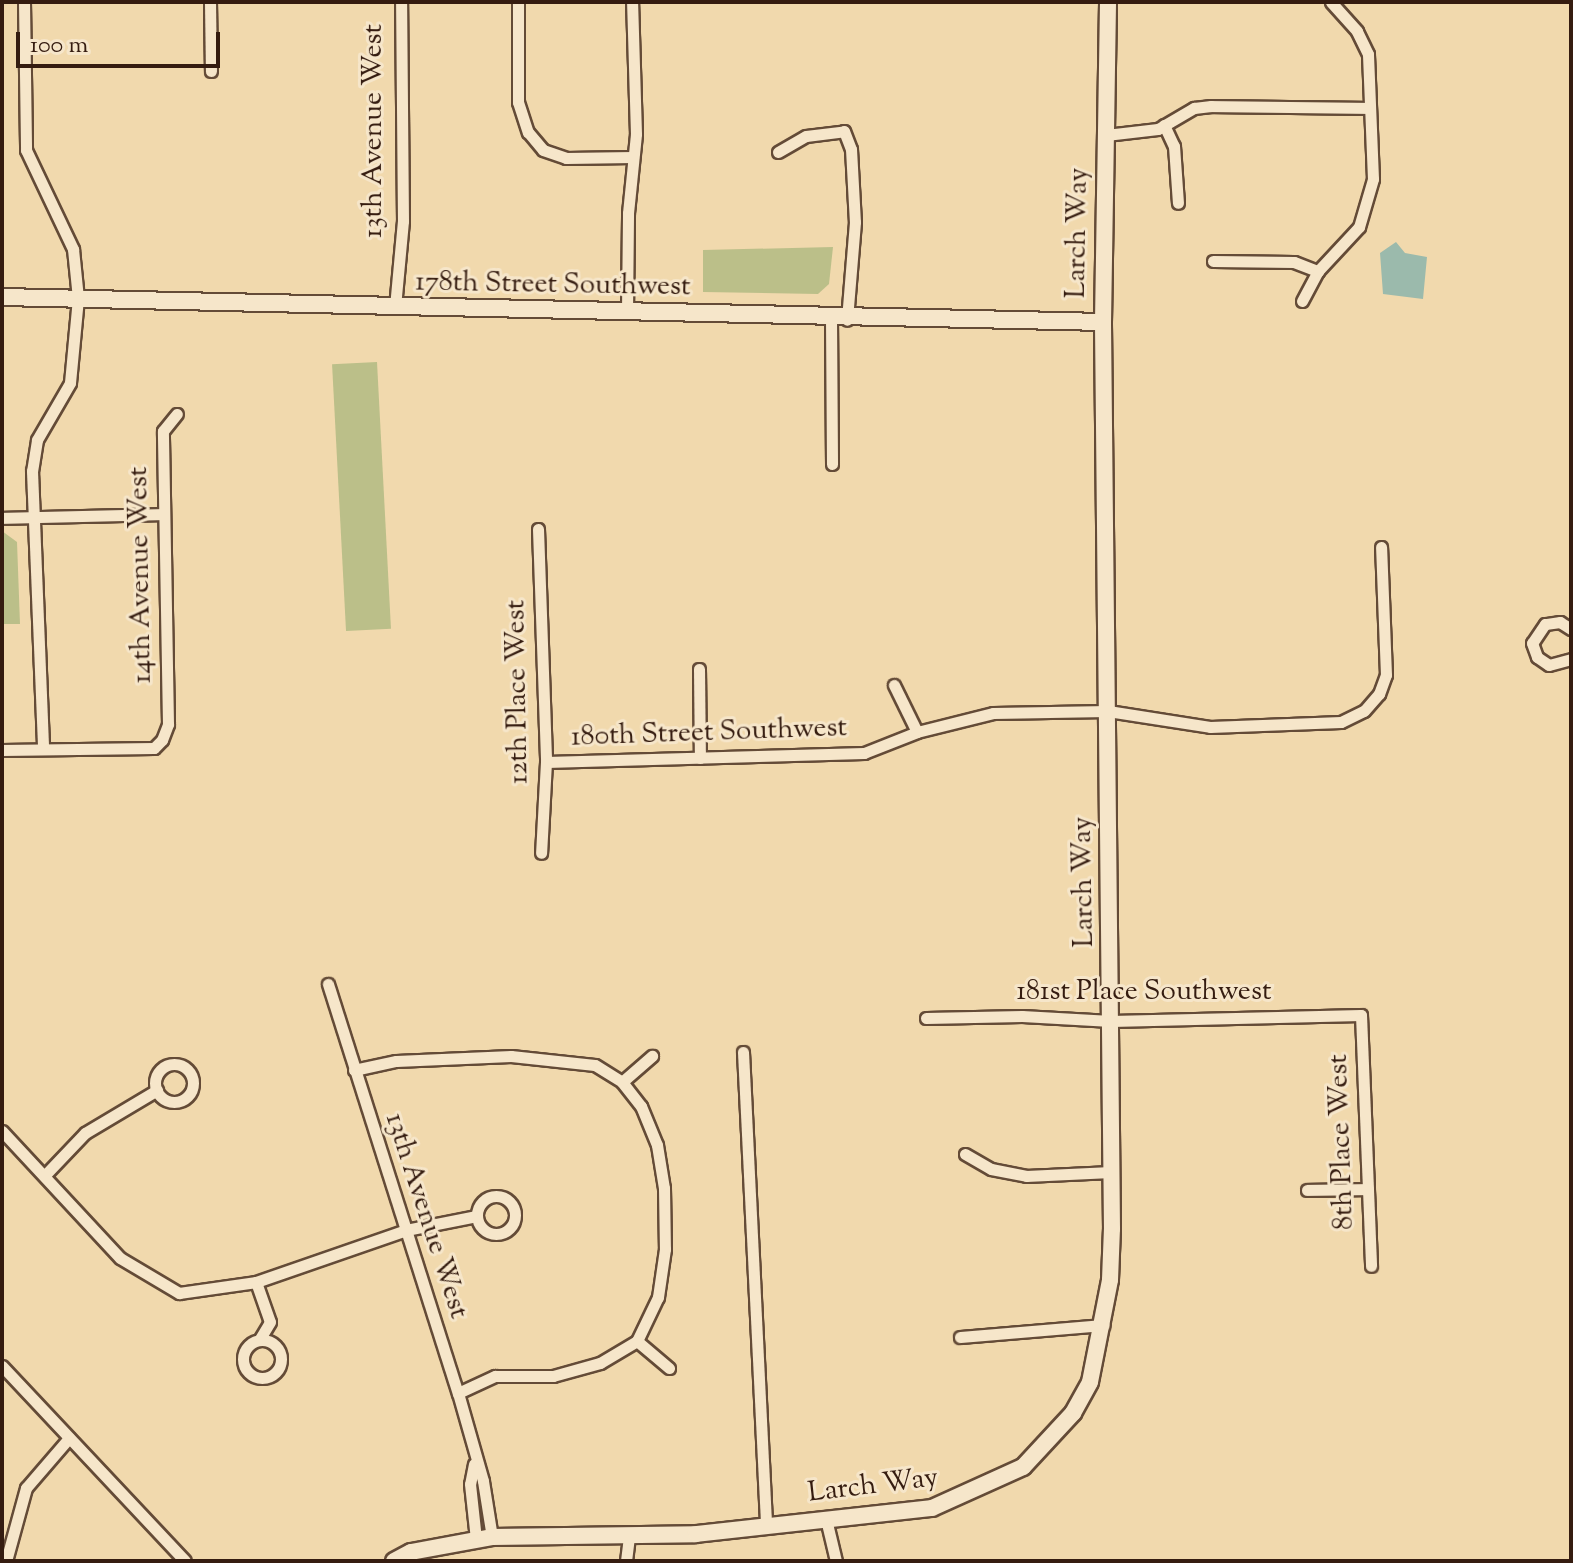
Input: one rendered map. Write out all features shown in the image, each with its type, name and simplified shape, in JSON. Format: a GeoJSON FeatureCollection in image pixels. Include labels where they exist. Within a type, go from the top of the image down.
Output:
{"type":"FeatureCollection","features":[{"type":"Feature","properties":{"kind":"main road","name":"Larch Way"},"geometry":{"type":"LineString","coordinates":[[394,1561],[411,1552],[484,1538],[629,1538],[932,1508],[1023,1467],[1073,1413],[1090,1382],[1110,1280],[1111,1021],[1103,322],[1108,2]]}},
{"type":"Feature","properties":{"kind":"main road","name":"178th Street Southwest"},"geometry":{"type":"LineString","coordinates":[[2,297],[839,319],[1103,322]]}},
{"type":"Feature","properties":{"kind":"street"},"geometry":{"type":"LineString","coordinates":[[2,750],[43,748],[34,518],[37,442],[70,383],[78,298],[73,249],[26,150],[24,2]]}},
{"type":"Feature","properties":{"kind":"street"},"geometry":{"type":"LineString","coordinates":[[210,2],[211,71]]}},
{"type":"Feature","properties":{"kind":"street","name":"13th Avenue West"},"geometry":{"type":"LineString","coordinates":[[395,307],[403,221],[401,2]]}},
{"type":"Feature","properties":{"kind":"street"},"geometry":{"type":"LineString","coordinates":[[518,2],[518,102],[528,132],[543,150],[566,158],[633,157]]}},
{"type":"Feature","properties":{"kind":"street"},"geometry":{"type":"LineString","coordinates":[[627,312],[633,157],[632,2]]}},
{"type":"Feature","properties":{"kind":"street"},"geometry":{"type":"LineString","coordinates":[[1302,301],[1318,271],[1359,227],[1373,179],[1368,54],[1345,15],[1331,2]]}},
{"type":"Feature","properties":{"kind":"street"},"geometry":{"type":"LineString","coordinates":[[1106,135],[1132,135],[1164,125],[1194,108],[1211,106],[1368,108]]}},
{"type":"Feature","properties":{"kind":"street"},"geometry":{"type":"LineString","coordinates":[[1164,125],[1174,146],[1178,203]]}},
{"type":"Feature","properties":{"kind":"street"},"geometry":{"type":"LineString","coordinates":[[778,152],[806,136],[844,131],[851,149],[855,222],[839,319],[832,464]]}},
{"type":"Feature","properties":{"kind":"street"},"geometry":{"type":"LineString","coordinates":[[1213,261],[1294,262],[1318,271]]}},
{"type":"Feature","properties":{"kind":"street","name":"14th Avenue West"},"geometry":{"type":"LineString","coordinates":[[43,748],[154,748],[162,740],[168,724],[161,514],[163,431],[177,414]]}},
{"type":"Feature","properties":{"kind":"street"},"geometry":{"type":"LineString","coordinates":[[2,518],[161,514]]}},
{"type":"Feature","properties":{"kind":"street","name":"12th Place West"},"geometry":{"type":"LineString","coordinates":[[538,529],[546,762],[541,853]]}},
{"type":"Feature","properties":{"kind":"street","name":"180th Street Southwest"},"geometry":{"type":"LineString","coordinates":[[546,762],[864,753],[917,732],[993,713],[1108,711],[1210,727],[1341,722],[1364,711],[1379,694],[1386,675],[1381,547]]}},
{"type":"Feature","properties":{"kind":"street"},"geometry":{"type":"LineString","coordinates":[[1570,625],[1545,624],[1532,643],[1537,657],[1549,665],[1571,659]]}},
{"type":"Feature","properties":{"kind":"street"},"geometry":{"type":"LineString","coordinates":[[699,669],[700,758]]}},
{"type":"Feature","properties":{"kind":"street"},"geometry":{"type":"LineString","coordinates":[[894,685],[917,732]]}},
{"type":"Feature","properties":{"kind":"street","name":"13th Avenue West"},"geometry":{"type":"LineString","coordinates":[[328,984],[458,1393],[475,1464],[484,1538]]}},
{"type":"Feature","properties":{"kind":"street","name":"181st Place Southwest"},"geometry":{"type":"LineString","coordinates":[[926,1018],[1111,1021],[1361,1015]]}},
{"type":"Feature","properties":{"kind":"street","name":"8th Place West"},"geometry":{"type":"LineString","coordinates":[[1361,1015],[1371,1266]]}},
{"type":"Feature","properties":{"kind":"street"},"geometry":{"type":"LineString","coordinates":[[743,1052],[766,1525]]}},
{"type":"Feature","properties":{"kind":"street"},"geometry":{"type":"LineString","coordinates":[[622,1082],[652,1056]]}},
{"type":"Feature","properties":{"kind":"street"},"geometry":{"type":"LineString","coordinates":[[354,1070],[396,1061],[566,1060],[595,1065],[622,1082],[641,1106],[657,1145],[664,1188],[665,1249],[658,1297],[637,1341],[600,1363],[553,1376],[495,1376],[458,1393]]}},
{"type":"Feature","properties":{"kind":"street"},"geometry":{"type":"LineString","coordinates":[[45,1175],[85,1133],[157,1090]]}},
{"type":"Feature","properties":{"kind":"street"},"geometry":{"type":"LineString","coordinates":[[2,1131],[120,1258],[179,1293],[256,1282],[406,1230],[477,1216]]}},
{"type":"Feature","properties":{"kind":"street"},"geometry":{"type":"LineString","coordinates":[[965,1154],[991,1169],[1026,1176],[1111,1172]]}},
{"type":"Feature","properties":{"kind":"street"},"geometry":{"type":"LineString","coordinates":[[1307,1190],[1368,1189]]}},
{"type":"Feature","properties":{"kind":"street"},"geometry":{"type":"LineString","coordinates":[[256,1282],[270,1322],[259,1340]]}},
{"type":"Feature","properties":{"kind":"street"},"geometry":{"type":"LineString","coordinates":[[960,1337],[1103,1325]]}},
{"type":"Feature","properties":{"kind":"street"},"geometry":{"type":"LineString","coordinates":[[637,1341],[669,1368]]}},
{"type":"Feature","properties":{"kind":"street"},"geometry":{"type":"LineString","coordinates":[[2,1366],[185,1561]]}},
{"type":"Feature","properties":{"kind":"street"},"geometry":{"type":"LineString","coordinates":[[6,1561],[26,1488],[69,1438]]}},
{"type":"Feature","properties":{"kind":"street"},"geometry":{"type":"LineString","coordinates":[[826,1519],[836,1561]]}},
{"type":"Feature","properties":{"kind":"street"},"geometry":{"type":"LineString","coordinates":[[626,1561],[629,1538]]}},
{"type":"Feature","properties":{"kind":"green space"},"geometry":{"type":"Polygon","coordinates":[[[833,247],[829,284],[818,294],[703,292],[703,250],[833,247]]]}},
{"type":"Feature","properties":{"kind":"green space"},"geometry":{"type":"Polygon","coordinates":[[[377,362],[391,629],[346,631],[332,364],[377,362]]]}},
{"type":"Feature","properties":{"kind":"green space"},"geometry":{"type":"Polygon","coordinates":[[[2,531],[17,542],[20,624],[2,624],[2,531]]]}},
{"type":"Feature","properties":{"kind":"shaded area"},"geometry":{"type":"Polygon","coordinates":[[[1396,242],[1405,253],[1427,257],[1423,299],[1383,294],[1380,253],[1396,242]]]}}]}
